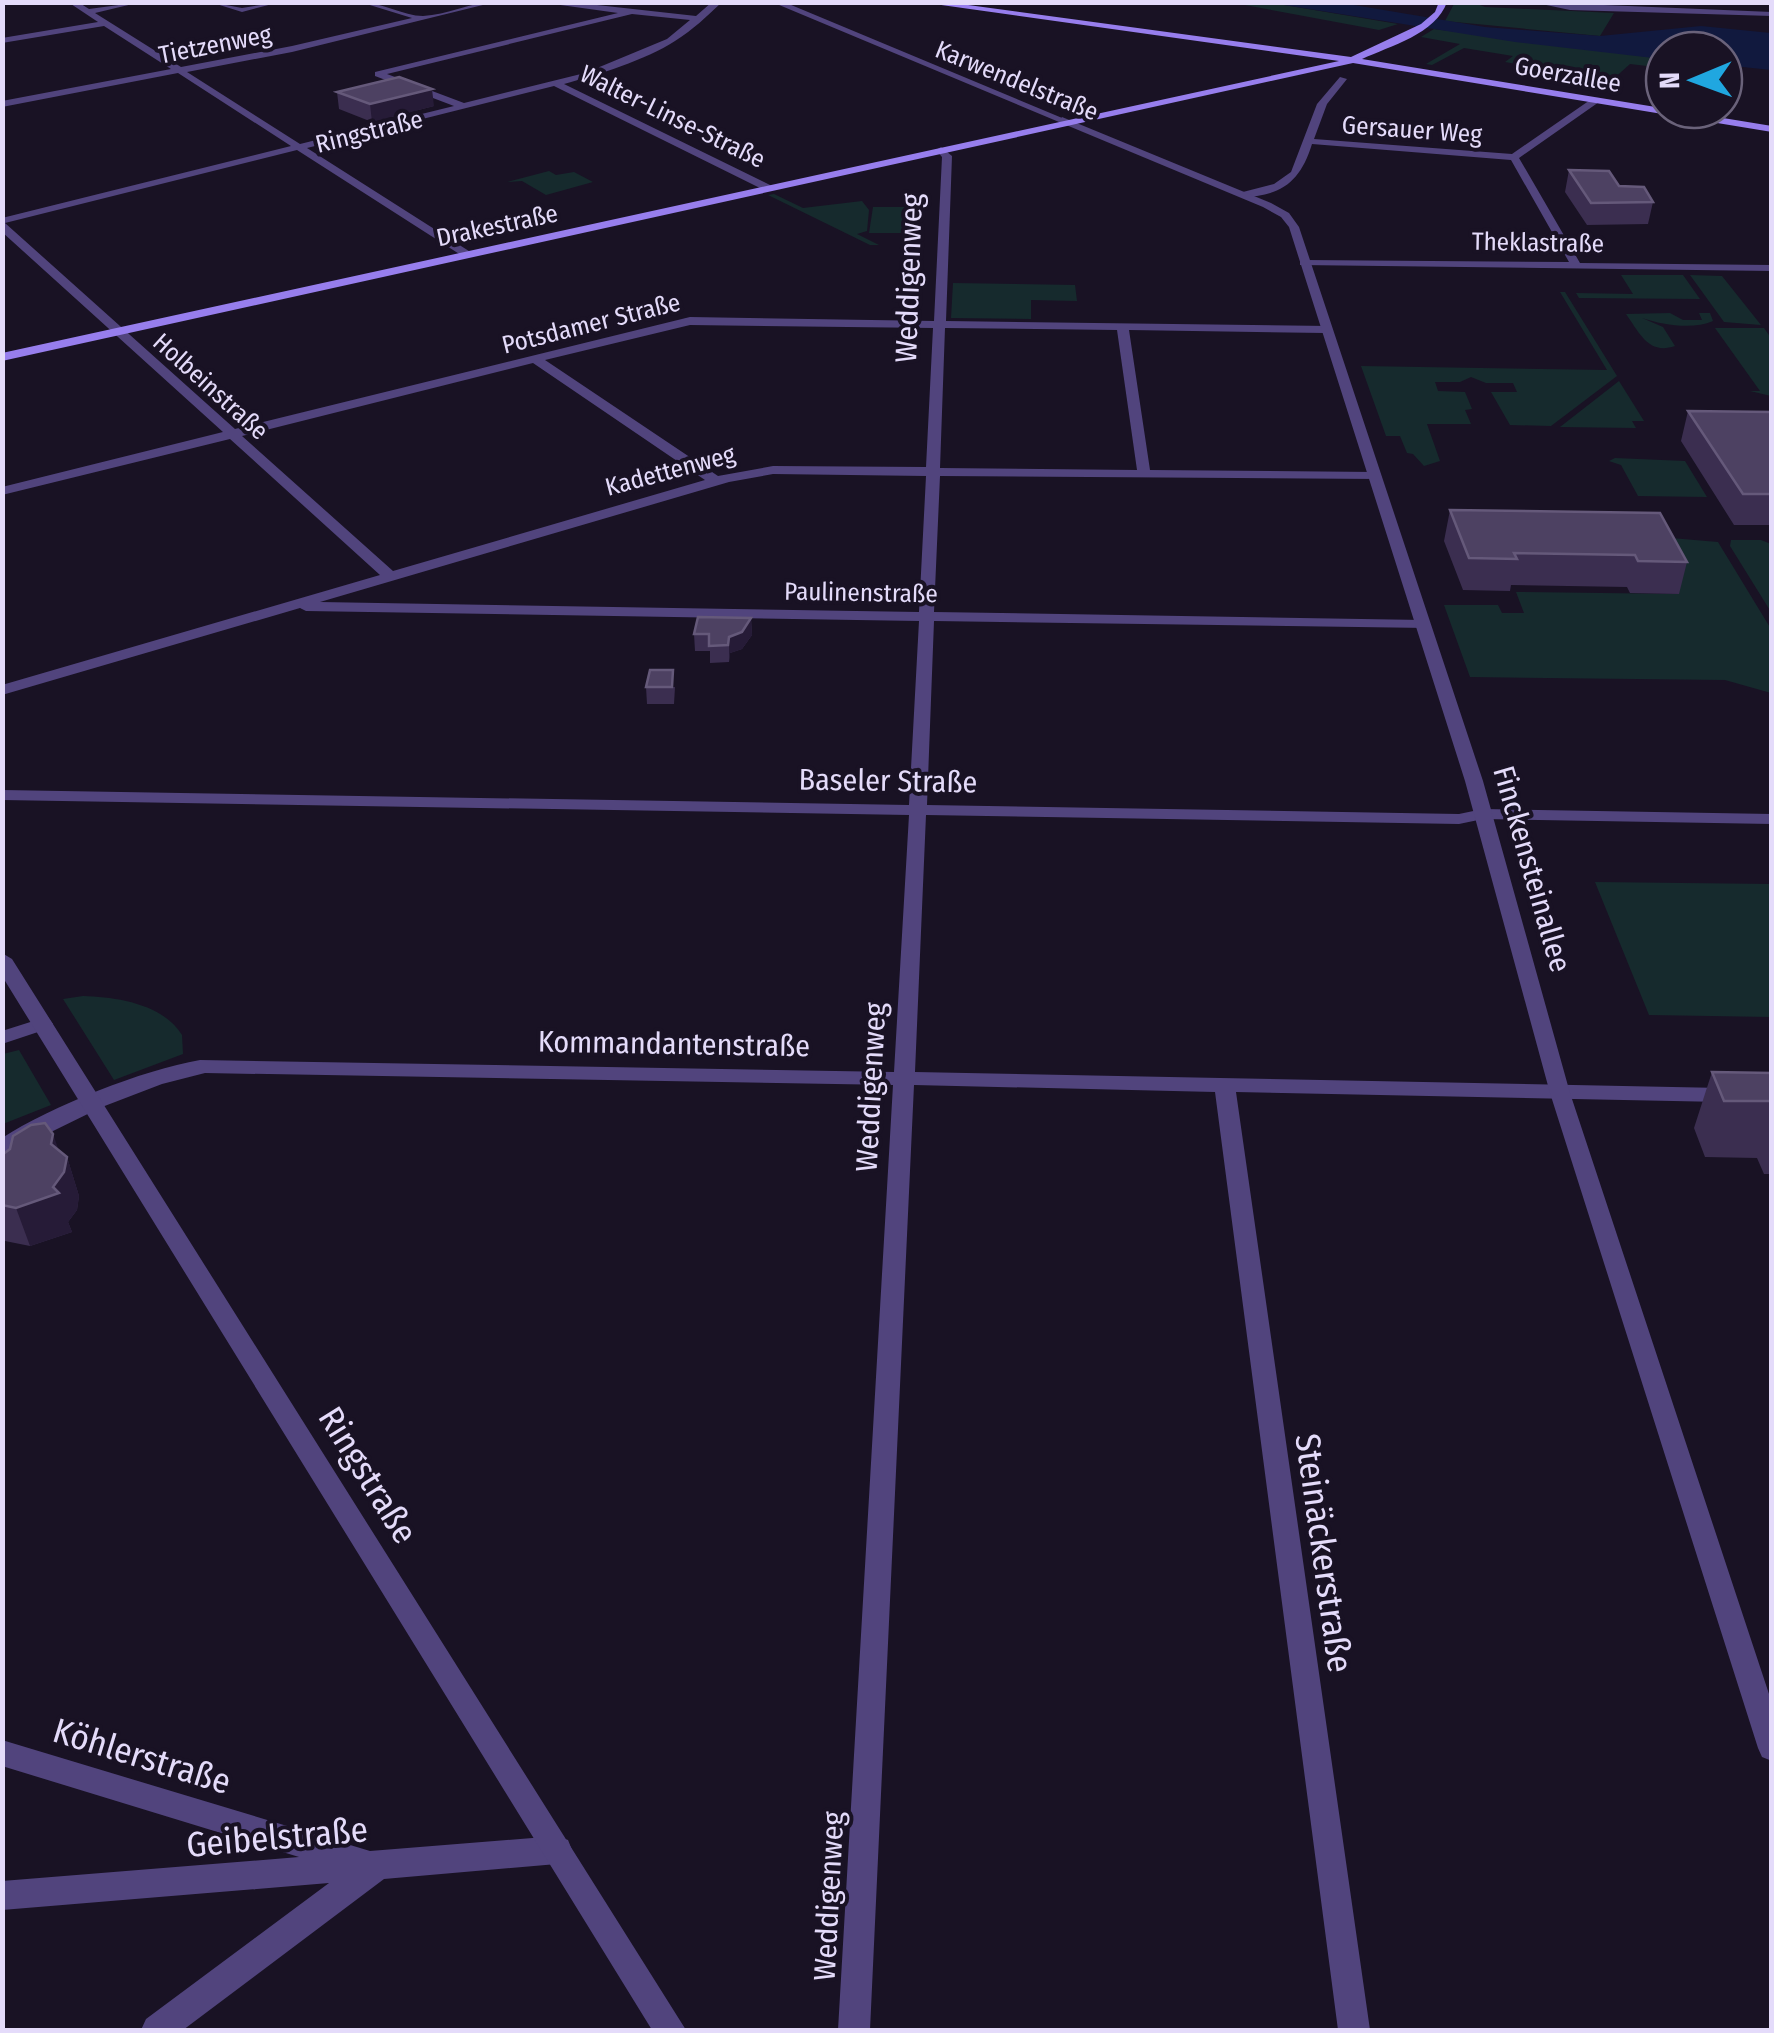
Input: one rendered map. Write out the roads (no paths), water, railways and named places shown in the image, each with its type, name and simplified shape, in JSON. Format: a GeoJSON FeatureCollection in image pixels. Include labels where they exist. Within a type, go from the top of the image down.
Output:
{"type":"FeatureCollection","features":[{"type":"Feature","properties":{"kind":"main road"},"geometry":{"type":"LineString","coordinates":[[924,2],[1332,58],[1351,58],[1414,33],[1439,13],[1444,2]]}},
{"type":"Feature","properties":{"kind":"main road"},"geometry":{"type":"LineString","coordinates":[[960,2],[1351,58],[1401,31],[1427,8]]}},
{"type":"Feature","properties":{"kind":"main road","name":"Drakestraße"},"geometry":{"type":"LineString","coordinates":[[1068,122],[1332,58]]}},
{"type":"Feature","properties":{"kind":"main road","name":"Drakestraße"},"geometry":{"type":"LineString","coordinates":[[2,357],[1351,58]]}},
{"type":"Feature","properties":{"kind":"main road","name":"Goerzallee"},"geometry":{"type":"LineString","coordinates":[[1351,58],[1772,129]]}},
{"type":"Feature","properties":{"kind":"street"},"geometry":{"type":"LineString","coordinates":[[72,2],[468,254]]}},
{"type":"Feature","properties":{"kind":"street"},"geometry":{"type":"LineString","coordinates":[[88,12],[138,2]]}},
{"type":"Feature","properties":{"kind":"street"},"geometry":{"type":"LineString","coordinates":[[214,2],[242,10],[276,2]]}},
{"type":"Feature","properties":{"kind":"street"},"geometry":{"type":"LineString","coordinates":[[364,2],[422,19]]}},
{"type":"Feature","properties":{"kind":"street","name":"Tietzenweg"},"geometry":{"type":"LineString","coordinates":[[2,104],[184,72],[492,2]]}},
{"type":"Feature","properties":{"kind":"street"},"geometry":{"type":"LineString","coordinates":[[543,2],[701,19]]}},
{"type":"Feature","properties":{"kind":"street","name":"Ringstraße"},"geometry":{"type":"LineString","coordinates":[[2,224],[557,84],[643,55],[701,19],[718,2]]}},
{"type":"Feature","properties":{"kind":"street","name":"Karwendelstraße"},"geometry":{"type":"LineString","coordinates":[[776,2],[1243,195]]}},
{"type":"Feature","properties":{"kind":"street"},"geometry":{"type":"LineString","coordinates":[[1536,2],[1562,8],[1772,14]]}},
{"type":"Feature","properties":{"kind":"street"},"geometry":{"type":"LineString","coordinates":[[466,106],[378,74],[630,12]]}},
{"type":"Feature","properties":{"kind":"street"},"geometry":{"type":"LineString","coordinates":[[2,41],[107,23]]}},
{"type":"Feature","properties":{"kind":"street"},"geometry":{"type":"LineString","coordinates":[[1243,195],[1291,180],[1326,90],[1343,78]]}},
{"type":"Feature","properties":{"kind":"street","name":"Walter-Linse-Straße"},"geometry":{"type":"LineString","coordinates":[[557,84],[768,188]]}},
{"type":"Feature","properties":{"kind":"street"},"geometry":{"type":"LineString","coordinates":[[1576,265],[1514,158],[1596,100]]}},
{"type":"Feature","properties":{"kind":"street","name":"Gersauer Weg"},"geometry":{"type":"LineString","coordinates":[[1306,141],[1514,158]]}},
{"type":"Feature","properties":{"kind":"street","name":"Weddigenweg"},"geometry":{"type":"LineString","coordinates":[[854,2030],[918,809],[947,156],[941,150]]}},
{"type":"Feature","properties":{"kind":"street","name":"Finckensteinallee"},"geometry":{"type":"LineString","coordinates":[[1243,195],[1285,215],[1294,226],[1483,814],[1560,1092],[1772,1748]]}},
{"type":"Feature","properties":{"kind":"street","name":"Holbeinstraße"},"geometry":{"type":"LineString","coordinates":[[2,224],[391,577]]}},
{"type":"Feature","properties":{"kind":"street","name":"Theklastraße"},"geometry":{"type":"LineString","coordinates":[[1304,263],[1772,268]]}},
{"type":"Feature","properties":{"kind":"street","name":"Potsdamer Straße"},"geometry":{"type":"LineString","coordinates":[[2,492],[695,320],[1325,328]]}},
{"type":"Feature","properties":{"kind":"street"},"geometry":{"type":"LineString","coordinates":[[1122,326],[1144,474]]}},
{"type":"Feature","properties":{"kind":"street"},"geometry":{"type":"LineString","coordinates":[[535,359],[716,482]]}},
{"type":"Feature","properties":{"kind":"street","name":"Kadettenweg"},"geometry":{"type":"LineString","coordinates":[[2,690],[716,482],[792,469],[1375,476]]}},
{"type":"Feature","properties":{"kind":"street","name":"Paulinenstraße"},"geometry":{"type":"LineString","coordinates":[[300,603],[328,608],[1424,625]]}},
{"type":"Feature","properties":{"kind":"street","name":"Baseler Straße"},"geometry":{"type":"LineString","coordinates":[[2,795],[1459,819],[1483,814],[1772,819]]}},
{"type":"Feature","properties":{"kind":"street","name":"Ringstraße"},"geometry":{"type":"LineString","coordinates":[[2,960],[670,2030]]}},
{"type":"Feature","properties":{"kind":"street"},"geometry":{"type":"LineString","coordinates":[[2,1038],[43,1024]]}},
{"type":"Feature","properties":{"kind":"street","name":"Kommandantenstraße"},"geometry":{"type":"LineString","coordinates":[[2,1149],[12,1139],[193,1067],[234,1065],[1772,1096]]}},
{"type":"Feature","properties":{"kind":"street","name":"Steinäckerstraße"},"geometry":{"type":"LineString","coordinates":[[1225,1086],[1354,2030]]}},
{"type":"Feature","properties":{"kind":"street","name":"Köhlerstraße"},"geometry":{"type":"LineString","coordinates":[[2,1753],[375,1866]]}},
{"type":"Feature","properties":{"kind":"street","name":"Geibelstraße"},"geometry":{"type":"LineString","coordinates":[[2,1896],[557,1850]]}},
{"type":"Feature","properties":{"kind":"street"},"geometry":{"type":"LineString","coordinates":[[157,2030],[375,1866]]}},
{"type":"Feature","properties":{"kind":"water"},"geometry":{"type":"Polygon","coordinates":[[[1272,3],[1342,3],[1485,27],[1600,36],[1644,32],[1644,57],[1515,42],[1272,3]]]}},
{"type":"Feature","properties":{"kind":"water"},"geometry":{"type":"Polygon","coordinates":[[[1701,26],[1741,30],[1661,30],[1701,26]]]}},
{"type":"Feature","properties":{"kind":"water"},"geometry":{"type":"Polygon","coordinates":[[[1744,30],[1771,33],[1771,70],[1744,67],[1744,30]]]}}]}
